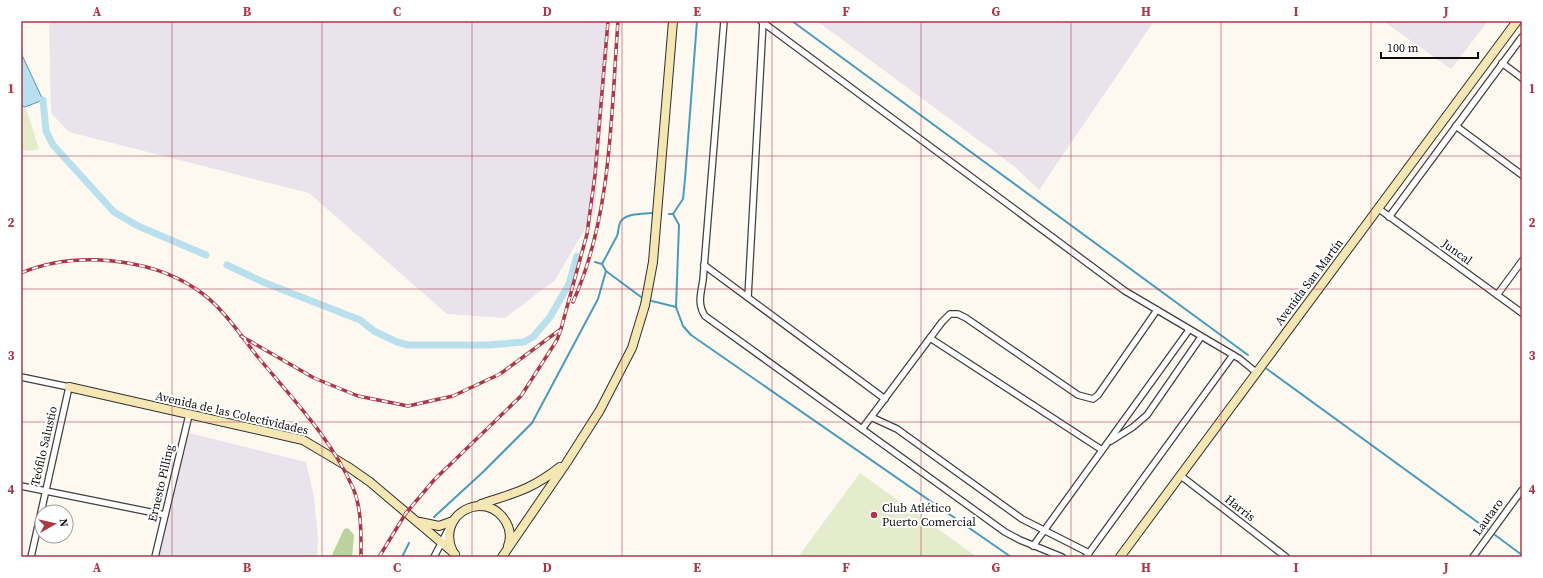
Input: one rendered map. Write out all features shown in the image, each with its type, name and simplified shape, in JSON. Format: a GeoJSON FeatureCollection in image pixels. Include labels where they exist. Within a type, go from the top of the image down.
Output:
{"type":"FeatureCollection","features":[{"type":"Feature","properties":{"kind":"street"},"geometry":{"type":"LineString","coordinates":[[504,554],[567,462],[600,410],[632,348],[645,305],[653,262],[673,21]]}},
{"type":"Feature","properties":{"kind":"street"},"geometry":{"type":"LineString","coordinates":[[724,21],[700,304],[705,316],[1005,532],[1033,546],[1062,557]]}},
{"type":"Feature","properties":{"kind":"street","name":"Avenida San Martín"},"geometry":{"type":"LineString","coordinates":[[1120,557],[1517,21]]}},
{"type":"Feature","properties":{"kind":"street"},"geometry":{"type":"LineString","coordinates":[[748,297],[762,22]]}},
{"type":"Feature","properties":{"kind":"street"},"geometry":{"type":"LineString","coordinates":[[762,22],[1095,269],[1201,338],[1233,355],[1257,373]]}},
{"type":"Feature","properties":{"kind":"street"},"geometry":{"type":"LineString","coordinates":[[1389,217],[1522,37]]}},
{"type":"Feature","properties":{"kind":"street"},"geometry":{"type":"LineString","coordinates":[[1502,63],[1522,78]]}},
{"type":"Feature","properties":{"kind":"street"},"geometry":{"type":"LineString","coordinates":[[1456,126],[1522,175]]}},
{"type":"Feature","properties":{"kind":"street","name":"Juncal"},"geometry":{"type":"LineString","coordinates":[[1379,209],[1522,313]]}},
{"type":"Feature","properties":{"kind":"street"},"geometry":{"type":"LineString","coordinates":[[1497,295],[1522,261]]}},
{"type":"Feature","properties":{"kind":"street"},"geometry":{"type":"LineString","coordinates":[[704,265],[885,399]]}},
{"type":"Feature","properties":{"kind":"street"},"geometry":{"type":"LineString","coordinates":[[862,429],[946,316],[950,314],[958,314],[972,322],[1078,395],[1094,399],[1157,310]]}},
{"type":"Feature","properties":{"kind":"street"},"geometry":{"type":"LineString","coordinates":[[1033,546],[1189,330]]}},
{"type":"Feature","properties":{"kind":"street"},"geometry":{"type":"LineString","coordinates":[[930,338],[1102,450]]}},
{"type":"Feature","properties":{"kind":"street"},"geometry":{"type":"LineString","coordinates":[[1107,443],[1133,427],[1147,415],[1201,338]]}},
{"type":"Feature","properties":{"kind":"street"},"geometry":{"type":"LineString","coordinates":[[871,417],[897,429],[1022,519],[1087,555],[1233,355]]}},
{"type":"Feature","properties":{"kind":"street","name":"Avenida de las Colectividades"},"geometry":{"type":"LineString","coordinates":[[21,377],[303,440],[350,468],[415,520],[441,543]]}},
{"type":"Feature","properties":{"kind":"street","name":"Teófilo Salustio"},"geometry":{"type":"LineString","coordinates":[[31,557],[69,387]]}},
{"type":"Feature","properties":{"kind":"street","name":"Ernesto Pilling"},"geometry":{"type":"LineString","coordinates":[[155,557],[189,415]]}},
{"type":"Feature","properties":{"kind":"street"},"geometry":{"type":"LineString","coordinates":[[434,557],[452,522],[461,511],[519,493],[540,482],[567,462]]}},
{"type":"Feature","properties":{"kind":"street","name":"Harris"},"geometry":{"type":"LineString","coordinates":[[1181,476],[1286,557]]}},
{"type":"Feature","properties":{"kind":"street"},"geometry":{"type":"LineString","coordinates":[[21,486],[165,515]]}},
{"type":"Feature","properties":{"kind":"street","name":"Lautaro"},"geometry":{"type":"LineString","coordinates":[[1473,557],[1522,490]]}},
{"type":"Feature","properties":{"kind":"street"},"geometry":{"type":"LineString","coordinates":[[477,505],[491,508],[502,516],[510,533],[504,554]]}},
{"type":"Feature","properties":{"kind":"street"},"geometry":{"type":"LineString","coordinates":[[415,520],[439,526],[452,522]]}},
{"type":"Feature","properties":{"kind":"street"},"geometry":{"type":"LineString","coordinates":[[452,522],[449,534],[450,545],[456,556]]}},
{"type":"Feature","properties":{"kind":"street"},"geometry":{"type":"LineString","coordinates":[[441,543],[456,556]]}},
{"type":"Feature","properties":{"kind":"shaded area"},"geometry":{"type":"Polygon","coordinates":[[[49,21],[610,21],[595,212],[555,280],[505,318],[447,314],[309,193],[69,132],[51,113],[49,21]]]}},
{"type":"Feature","properties":{"kind":"shaded area"},"geometry":{"type":"Polygon","coordinates":[[[817,21],[1154,21],[1039,190],[1015,167],[817,21]]]}},
{"type":"Feature","properties":{"kind":"shaded area"},"geometry":{"type":"Polygon","coordinates":[[[1383,21],[1488,21],[1451,69],[1383,21]]]}},
{"type":"Feature","properties":{"kind":"shaded area"},"geometry":{"type":"Polygon","coordinates":[[[189,433],[306,462],[314,497],[318,539],[317,557],[159,557],[189,433]]]}},
{"type":"Feature","properties":{"kind":"green space"},"geometry":{"type":"Polygon","coordinates":[[[21,107],[26,108],[39,149],[30,151],[21,150],[21,107]]]}},
{"type":"Feature","properties":{"kind":"green space","name":"Club Atlético Puerto Comercial"},"geometry":{"type":"Polygon","coordinates":[[[860,473],[977,557],[798,557],[860,473]]]}},
{"type":"Feature","properties":{"kind":"green space"},"geometry":{"type":"Polygon","coordinates":[[[348,528],[354,535],[352,557],[331,557],[344,529],[348,528]]]}},
{"type":"Feature","properties":{"kind":"water"},"geometry":{"type":"Polygon","coordinates":[[[21,53],[43,100],[25,107],[21,106],[21,53]]]}},
{"type":"Feature","properties":{"kind":"waterway"},"geometry":{"type":"LineString","coordinates":[[673,214],[683,199],[697,21]]}},
{"type":"Feature","properties":{"kind":"waterway"},"geometry":{"type":"LineString","coordinates":[[792,21],[1248,355]]}},
{"type":"Feature","properties":{"kind":"waterway"},"geometry":{"type":"LineString","coordinates":[[43,100],[46,131],[53,145],[114,212],[138,226],[206,255]]}},
{"type":"Feature","properties":{"kind":"waterway"},"geometry":{"type":"LineString","coordinates":[[602,264],[617,236],[621,221],[631,215],[652,213]]}},
{"type":"Feature","properties":{"kind":"waterway"},"geometry":{"type":"LineString","coordinates":[[669,214],[673,214],[679,225],[676,307],[683,326],[691,335],[1011,557]]}},
{"type":"Feature","properties":{"kind":"waterway"},"geometry":{"type":"LineString","coordinates":[[227,265],[263,282],[360,320],[374,331],[397,342],[408,345],[488,345],[524,342],[533,337],[550,317],[569,284],[577,256]]}},
{"type":"Feature","properties":{"kind":"waterway"},"geometry":{"type":"LineString","coordinates":[[595,262],[602,264],[606,271],[641,297]]}},
{"type":"Feature","properties":{"kind":"waterway"},"geometry":{"type":"LineString","coordinates":[[434,517],[483,472],[532,423],[598,299],[606,271]]}},
{"type":"Feature","properties":{"kind":"waterway"},"geometry":{"type":"LineString","coordinates":[[652,301],[676,307]]}},
{"type":"Feature","properties":{"kind":"waterway"},"geometry":{"type":"LineString","coordinates":[[1267,369],[1487,529]]}},
{"type":"Feature","properties":{"kind":"waterway"},"geometry":{"type":"LineString","coordinates":[[1495,535],[1522,555]]}},
{"type":"Feature","properties":{"kind":"waterway"},"geometry":{"type":"LineString","coordinates":[[402,557],[409,543]]}},
{"type":"Feature","properties":{"kind":"railway"},"geometry":{"type":"LineString","coordinates":[[241,336],[314,378],[358,396],[408,406],[453,396],[500,374],[561,329],[587,234],[595,175],[608,21]]}},
{"type":"Feature","properties":{"kind":"railway"},"geometry":{"type":"LineString","coordinates":[[573,302],[586,269],[596,235],[603,200],[608,164],[618,21]]}},
{"type":"Feature","properties":{"kind":"railway"},"geometry":{"type":"LineString","coordinates":[[21,273],[42,266],[87,260],[134,264],[177,278],[196,289],[214,303],[310,419],[334,452],[356,496],[360,522],[361,557]]}},
{"type":"Feature","properties":{"kind":"railway"},"geometry":{"type":"LineString","coordinates":[[379,557],[406,513],[434,480],[521,396],[557,340],[561,329]]}},
{"type":"Feature","properties":{"kind":"place","name":"Club Atlético Puerto Comercial"},"geometry":{"type":"Point","coordinates":[874,515]}}]}
